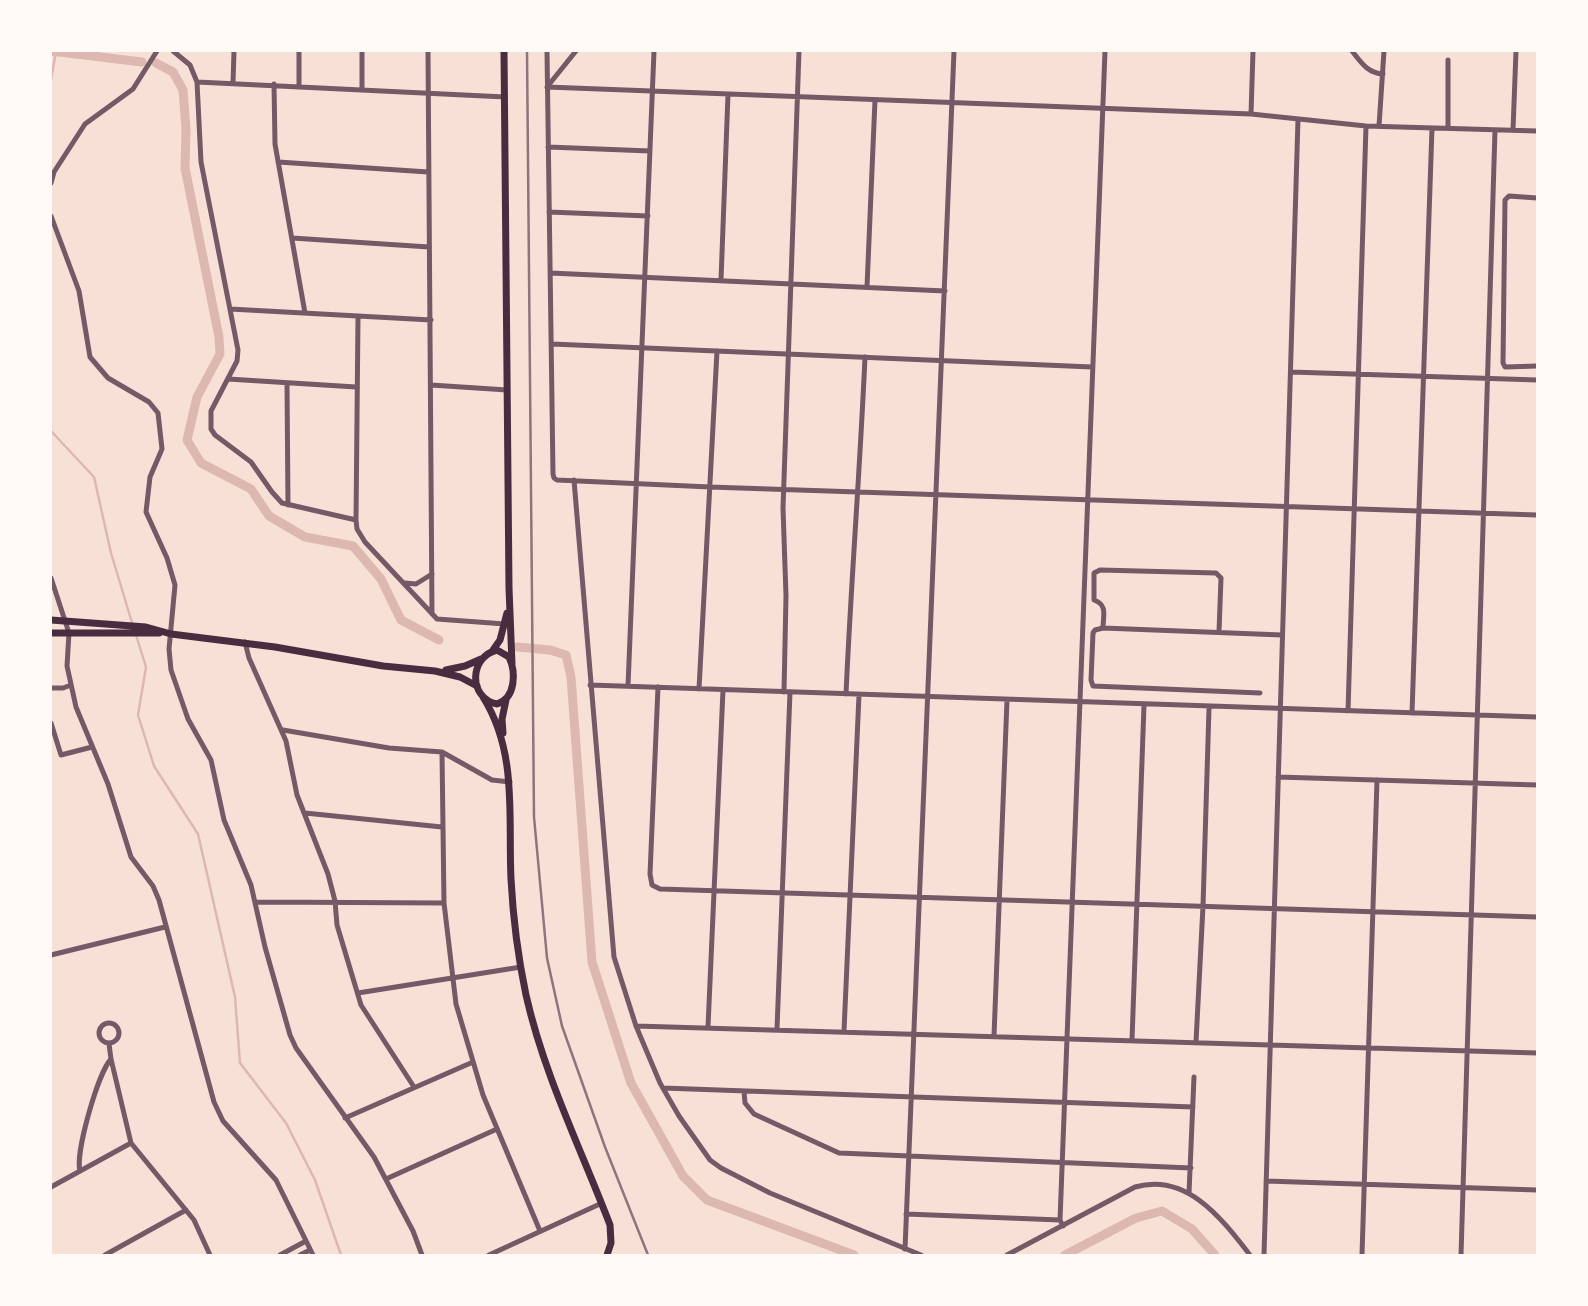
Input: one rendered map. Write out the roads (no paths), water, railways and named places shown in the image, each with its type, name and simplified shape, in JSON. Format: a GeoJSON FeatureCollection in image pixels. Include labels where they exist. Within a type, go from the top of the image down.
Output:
{"type":"FeatureCollection","features":[{"type":"Feature","properties":{"kind":"main road"},"geometry":{"type":"LineString","coordinates":[[504,51],[509,588],[513,685],[502,719],[510,782],[512,880],[521,967],[533,1022],[548,1072],[602,1203],[612,1235],[607,1255]]}},
{"type":"Feature","properties":{"kind":"main road"},"geometry":{"type":"LineString","coordinates":[[435,671],[465,667],[490,652],[500,640],[505,624],[509,588]]}},
{"type":"Feature","properties":{"kind":"main road"},"geometry":{"type":"LineString","coordinates":[[51,620],[245,642],[383,666],[435,671],[460,677],[477,687]]}},
{"type":"Feature","properties":{"kind":"main road"},"geometry":{"type":"LineString","coordinates":[[51,633],[121,629]]}},
{"type":"Feature","properties":{"kind":"main road"},"geometry":{"type":"LineString","coordinates":[[490,652],[498,650],[505,653],[512,664]]}},
{"type":"Feature","properties":{"kind":"main road"},"geometry":{"type":"LineString","coordinates":[[481,659],[476,668],[477,687],[494,716],[504,744]]}},
{"type":"Feature","properties":{"kind":"main road"},"geometry":{"type":"LineString","coordinates":[[483,697],[497,704],[506,700]]}},
{"type":"Feature","properties":{"kind":"street"},"geometry":{"type":"LineString","coordinates":[[51,183],[54,172],[85,124],[133,89],[157,51]]}},
{"type":"Feature","properties":{"kind":"street"},"geometry":{"type":"LineString","coordinates":[[173,51],[190,65],[197,82],[201,162],[238,356],[211,411],[211,429],[251,462],[277,499],[288,505],[356,520]]}},
{"type":"Feature","properties":{"kind":"street"},"geometry":{"type":"LineString","coordinates":[[233,83],[234,51]]}},
{"type":"Feature","properties":{"kind":"street"},"geometry":{"type":"LineString","coordinates":[[299,51],[299,86]]}},
{"type":"Feature","properties":{"kind":"street"},"geometry":{"type":"LineString","coordinates":[[362,51],[362,89]]}},
{"type":"Feature","properties":{"kind":"street"},"geometry":{"type":"LineString","coordinates":[[428,51],[432,614]]}},
{"type":"Feature","properties":{"kind":"street"},"geometry":{"type":"LineString","coordinates":[[547,51],[553,474],[557,480],[1537,515]]}},
{"type":"Feature","properties":{"kind":"street"},"geometry":{"type":"LineString","coordinates":[[547,87],[576,51]]}},
{"type":"Feature","properties":{"kind":"street"},"geometry":{"type":"LineString","coordinates":[[628,686],[654,51]]}},
{"type":"Feature","properties":{"kind":"street"},"geometry":{"type":"LineString","coordinates":[[777,1029],[787,692],[784,489],[799,51]]}},
{"type":"Feature","properties":{"kind":"street"},"geometry":{"type":"LineString","coordinates":[[905,1249],[954,51]]}},
{"type":"Feature","properties":{"kind":"street"},"geometry":{"type":"LineString","coordinates":[[1061,1223],[1105,51]]}},
{"type":"Feature","properties":{"kind":"street"},"geometry":{"type":"LineString","coordinates":[[1251,114],[1254,51]]}},
{"type":"Feature","properties":{"kind":"street"},"geometry":{"type":"LineString","coordinates":[[1352,51],[1365,68],[1375,74],[1382,74]]}},
{"type":"Feature","properties":{"kind":"street"},"geometry":{"type":"LineString","coordinates":[[1379,126],[1384,51]]}},
{"type":"Feature","properties":{"kind":"street"},"geometry":{"type":"LineString","coordinates":[[1513,130],[1517,51]]}},
{"type":"Feature","properties":{"kind":"street"},"geometry":{"type":"LineString","coordinates":[[1448,61],[1448,128]]}},
{"type":"Feature","properties":{"kind":"street"},"geometry":{"type":"LineString","coordinates":[[197,82],[505,96]]}},
{"type":"Feature","properties":{"kind":"street"},"geometry":{"type":"LineString","coordinates":[[274,85],[274,133],[305,313]]}},
{"type":"Feature","properties":{"kind":"street"},"geometry":{"type":"LineString","coordinates":[[547,87],[1251,114],[1366,126],[1537,131]]}},
{"type":"Feature","properties":{"kind":"street"},"geometry":{"type":"LineString","coordinates":[[721,280],[728,94]]}},
{"type":"Feature","properties":{"kind":"street"},"geometry":{"type":"LineString","coordinates":[[867,287],[875,100]]}},
{"type":"Feature","properties":{"kind":"street"},"geometry":{"type":"LineString","coordinates":[[1264,1255],[1298,119]]}},
{"type":"Feature","properties":{"kind":"street"},"geometry":{"type":"LineString","coordinates":[[1348,712],[1366,126]]}},
{"type":"Feature","properties":{"kind":"street"},"geometry":{"type":"LineString","coordinates":[[1412,713],[1432,128]]}},
{"type":"Feature","properties":{"kind":"street"},"geometry":{"type":"LineString","coordinates":[[1461,1255],[1495,130]]}},
{"type":"Feature","properties":{"kind":"street"},"geometry":{"type":"LineString","coordinates":[[548,147],[650,151]]}},
{"type":"Feature","properties":{"kind":"street"},"geometry":{"type":"LineString","coordinates":[[278,162],[428,172]]}},
{"type":"Feature","properties":{"kind":"street"},"geometry":{"type":"LineString","coordinates":[[1537,198],[1509,196],[1505,200],[1503,363],[1505,367],[1537,366]]}},
{"type":"Feature","properties":{"kind":"street"},"geometry":{"type":"LineString","coordinates":[[549,212],[648,216]]}},
{"type":"Feature","properties":{"kind":"street"},"geometry":{"type":"LineString","coordinates":[[51,216],[79,291],[90,357],[107,378],[149,402],[158,412],[162,449],[150,477],[146,512],[173,576],[175,596],[167,633],[171,670],[188,719],[211,760],[224,820],[256,902],[265,947],[290,1035],[345,1118],[368,1147],[413,1231],[422,1255]]}},
{"type":"Feature","properties":{"kind":"street"},"geometry":{"type":"LineString","coordinates":[[292,237],[429,247]]}},
{"type":"Feature","properties":{"kind":"street"},"geometry":{"type":"LineString","coordinates":[[550,273],[944,290]]}},
{"type":"Feature","properties":{"kind":"street"},"geometry":{"type":"LineString","coordinates":[[230,309],[431,320]]}},
{"type":"Feature","properties":{"kind":"street"},"geometry":{"type":"LineString","coordinates":[[358,317],[356,520],[360,536],[432,614],[442,621],[505,624]]}},
{"type":"Feature","properties":{"kind":"street"},"geometry":{"type":"LineString","coordinates":[[551,344],[1092,367]]}},
{"type":"Feature","properties":{"kind":"street"},"geometry":{"type":"LineString","coordinates":[[699,689],[717,351]]}},
{"type":"Feature","properties":{"kind":"street"},"geometry":{"type":"LineString","coordinates":[[846,694],[852,565],[859,492],[864,357]]}},
{"type":"Feature","properties":{"kind":"street"},"geometry":{"type":"LineString","coordinates":[[1291,372],[1537,380]]}},
{"type":"Feature","properties":{"kind":"street"},"geometry":{"type":"LineString","coordinates":[[228,380],[356,387]]}},
{"type":"Feature","properties":{"kind":"street"},"geometry":{"type":"LineString","coordinates":[[287,384],[288,505]]}},
{"type":"Feature","properties":{"kind":"street"},"geometry":{"type":"LineString","coordinates":[[431,385],[507,390]]}},
{"type":"Feature","properties":{"kind":"street"},"geometry":{"type":"LineString","coordinates":[[574,480],[614,957],[636,1026],[663,1088],[679,1116],[714,1164],[770,1193],[921,1255]]}},
{"type":"Feature","properties":{"kind":"street"},"geometry":{"type":"LineString","coordinates":[[1103,628],[1104,607],[1094,597],[1094,573],[1100,569],[1219,575],[1219,632]]}},
{"type":"Feature","properties":{"kind":"street"},"geometry":{"type":"LineString","coordinates":[[405,583],[416,584],[432,574]]}},
{"type":"Feature","properties":{"kind":"street"},"geometry":{"type":"LineString","coordinates":[[51,578],[69,634],[67,666],[76,707],[108,784],[131,857],[157,893],[204,1073],[219,1113],[276,1180],[312,1253],[300,1255]]}},
{"type":"Feature","properties":{"kind":"street"},"geometry":{"type":"LineString","coordinates":[[1260,693],[1093,686],[1090,680],[1094,630],[1103,628],[1282,635]]}},
{"type":"Feature","properties":{"kind":"street"},"geometry":{"type":"LineString","coordinates":[[245,642],[249,658],[283,730],[297,795],[320,850],[335,901],[337,925],[365,1013],[414,1087]]}},
{"type":"Feature","properties":{"kind":"street"},"geometry":{"type":"LineString","coordinates":[[51,688],[71,685]]}},
{"type":"Feature","properties":{"kind":"street"},"geometry":{"type":"LineString","coordinates":[[590,685],[1537,717]]}},
{"type":"Feature","properties":{"kind":"street"},"geometry":{"type":"LineString","coordinates":[[658,688],[650,874],[652,885],[660,889],[1537,917]]}},
{"type":"Feature","properties":{"kind":"street"},"geometry":{"type":"LineString","coordinates":[[709,1027],[723,690]]}},
{"type":"Feature","properties":{"kind":"street"},"geometry":{"type":"LineString","coordinates":[[844,1031],[859,695]]}},
{"type":"Feature","properties":{"kind":"street"},"geometry":{"type":"LineString","coordinates":[[994,1036],[1007,700]]}},
{"type":"Feature","properties":{"kind":"street"},"geometry":{"type":"LineString","coordinates":[[1132,1040],[1144,705]]}},
{"type":"Feature","properties":{"kind":"street"},"geometry":{"type":"LineString","coordinates":[[1196,1042],[1209,708]]}},
{"type":"Feature","properties":{"kind":"street"},"geometry":{"type":"LineString","coordinates":[[51,723],[58,753],[61,755],[92,747]]}},
{"type":"Feature","properties":{"kind":"street"},"geometry":{"type":"LineString","coordinates":[[283,730],[389,748],[442,752],[492,780],[510,782]]}},
{"type":"Feature","properties":{"kind":"street"},"geometry":{"type":"LineString","coordinates":[[442,752],[444,903],[456,1004],[483,1096],[540,1231]]}},
{"type":"Feature","properties":{"kind":"street"},"geometry":{"type":"LineString","coordinates":[[1278,777],[1537,785]]}},
{"type":"Feature","properties":{"kind":"street"},"geometry":{"type":"LineString","coordinates":[[1362,1255],[1377,780]]}},
{"type":"Feature","properties":{"kind":"street"},"geometry":{"type":"LineString","coordinates":[[305,813],[442,827]]}},
{"type":"Feature","properties":{"kind":"street"},"geometry":{"type":"LineString","coordinates":[[256,902],[444,903]]}},
{"type":"Feature","properties":{"kind":"street"},"geometry":{"type":"LineString","coordinates":[[51,955],[166,928]]}},
{"type":"Feature","properties":{"kind":"street"},"geometry":{"type":"LineString","coordinates":[[358,993],[521,967]]}},
{"type":"Feature","properties":{"kind":"street"},"geometry":{"type":"LineString","coordinates":[[636,1026],[1537,1053]]}},
{"type":"Feature","properties":{"kind":"street"},"geometry":{"type":"LineString","coordinates":[[109,1044],[131,1143],[199,1228],[210,1255]]}},
{"type":"Feature","properties":{"kind":"street"},"geometry":{"type":"LineString","coordinates":[[80,1171],[79,1155],[102,1072],[111,1059]]}},
{"type":"Feature","properties":{"kind":"street"},"geometry":{"type":"LineString","coordinates":[[345,1118],[473,1062]]}},
{"type":"Feature","properties":{"kind":"street"},"geometry":{"type":"LineString","coordinates":[[1189,1193],[1195,1077]]}},
{"type":"Feature","properties":{"kind":"street"},"geometry":{"type":"LineString","coordinates":[[663,1088],[1194,1107]]}},
{"type":"Feature","properties":{"kind":"street"},"geometry":{"type":"LineString","coordinates":[[744,1091],[745,1103],[754,1114],[833,1151],[1191,1168]]}},
{"type":"Feature","properties":{"kind":"street"},"geometry":{"type":"LineString","coordinates":[[386,1179],[497,1129]]}},
{"type":"Feature","properties":{"kind":"street"},"geometry":{"type":"LineString","coordinates":[[51,1187],[131,1143]]}},
{"type":"Feature","properties":{"kind":"street"},"geometry":{"type":"LineString","coordinates":[[1265,1181],[1537,1190]]}},
{"type":"Feature","properties":{"kind":"street"},"geometry":{"type":"LineString","coordinates":[[1007,1255],[1061,1223],[1142,1185],[1166,1185],[1189,1193],[1203,1202],[1250,1255]]}},
{"type":"Feature","properties":{"kind":"street"},"geometry":{"type":"LineString","coordinates":[[488,1255],[602,1203]]}},
{"type":"Feature","properties":{"kind":"street"},"geometry":{"type":"LineString","coordinates":[[106,1255],[186,1210]]}},
{"type":"Feature","properties":{"kind":"street"},"geometry":{"type":"LineString","coordinates":[[906,1214],[1061,1223]]}},
{"type":"Feature","properties":{"kind":"street"},"geometry":{"type":"LineString","coordinates":[[280,1255],[306,1241]]}},
{"type":"Feature","properties":{"kind":"waterway"},"geometry":{"type":"LineString","coordinates":[[51,51],[142,62]]}},
{"type":"Feature","properties":{"kind":"waterway"},"geometry":{"type":"LineString","coordinates":[[51,80],[56,51]]}},
{"type":"Feature","properties":{"kind":"waterway"},"geometry":{"type":"LineString","coordinates":[[156,63],[173,72],[183,90],[185,168],[219,337],[220,354],[197,397],[187,440],[201,463],[251,489],[269,516],[305,537],[353,546],[381,579],[401,620],[439,640]]}},
{"type":"Feature","properties":{"kind":"waterway"},"geometry":{"type":"LineString","coordinates":[[51,431],[94,477],[111,553],[133,626]]}},
{"type":"Feature","properties":{"kind":"waterway"},"geometry":{"type":"LineString","coordinates":[[136,635],[146,667],[138,715],[154,766],[198,834],[235,997],[240,1063],[286,1123],[315,1180],[341,1255]]}},
{"type":"Feature","properties":{"kind":"waterway"},"geometry":{"type":"LineString","coordinates":[[517,647],[550,650],[566,655],[571,677],[592,962],[631,1083],[683,1176],[707,1200],[854,1255]]}},
{"type":"Feature","properties":{"kind":"waterway"},"geometry":{"type":"LineString","coordinates":[[1065,1255],[1136,1218],[1162,1211],[1192,1229],[1215,1255]]}},
{"type":"Feature","properties":{"kind":"railway"},"geometry":{"type":"LineString","coordinates":[[527,51],[534,817],[547,958],[562,1026],[605,1147],[648,1255]]}}]}
